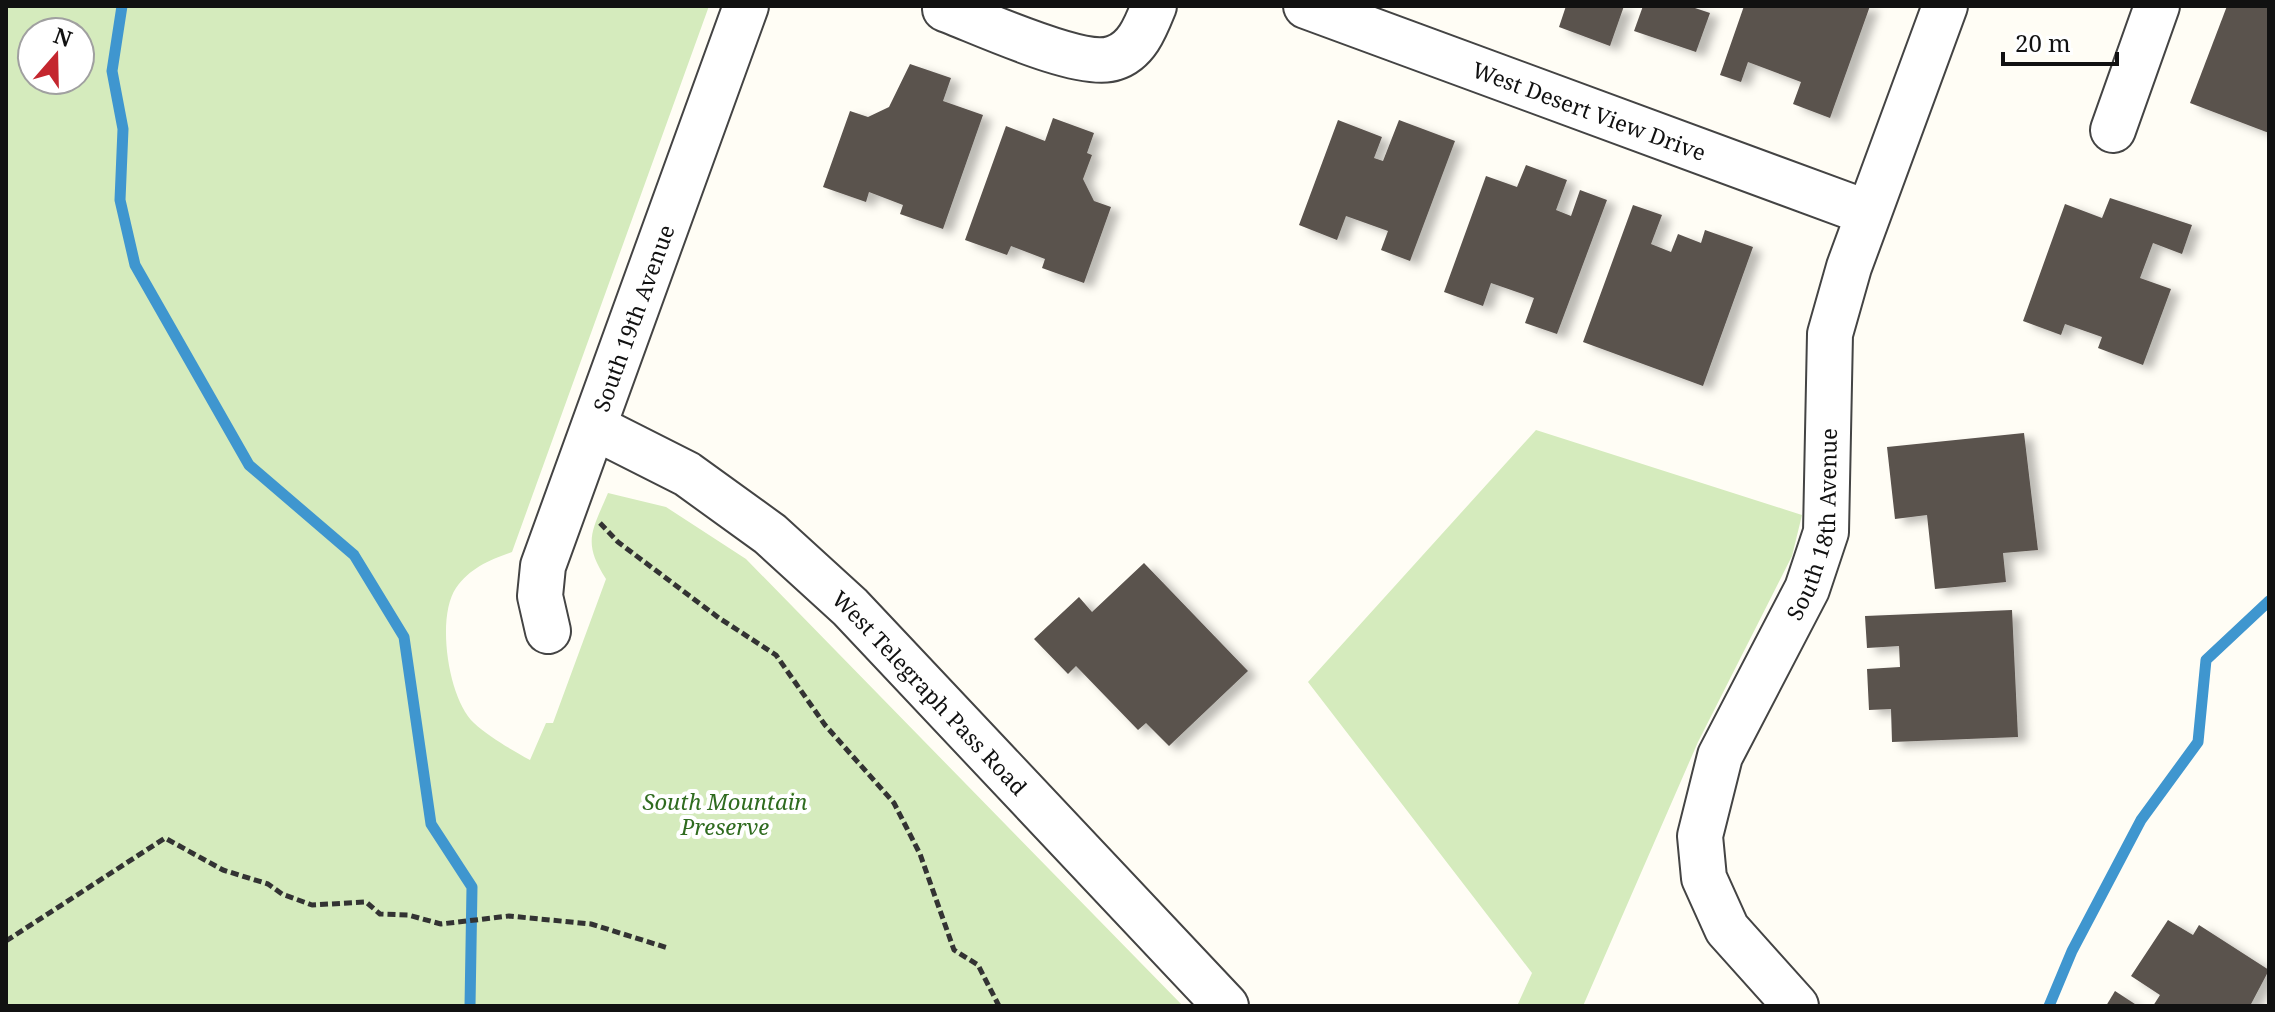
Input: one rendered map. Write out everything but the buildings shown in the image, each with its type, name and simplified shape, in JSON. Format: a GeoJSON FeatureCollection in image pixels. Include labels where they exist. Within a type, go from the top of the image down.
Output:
{"type":"FeatureCollection","features":[{"type":"Feature","properties":{"kind":"street","name":"South 19th Avenue"},"geometry":{"type":"LineString","coordinates":[[548,631],[540,580],[746,6]]}},
{"type":"Feature","properties":{"kind":"street"},"geometry":{"type":"LineString","coordinates":[[945,9],[1085,61],[1115,58],[1137,43],[1154,6]]}},
{"type":"Feature","properties":{"kind":"street","name":"West Desert View Drive"},"geometry":{"type":"LineString","coordinates":[[1306,6],[1868,213],[1866,216]]}},
{"type":"Feature","properties":{"kind":"street","name":"South 18th Avenue"},"geometry":{"type":"LineString","coordinates":[[1796,1006],[1727,929],[1704,878],[1700,836],[1720,756],[1807,589],[1826,532],[1830,334],[1866,216],[1945,6]]}},
{"type":"Feature","properties":{"kind":"street"},"geometry":{"type":"LineString","coordinates":[[2113,130],[2157,6]]}},
{"type":"Feature","properties":{"kind":"street","name":"West Telegraph Pass Road"},"geometry":{"type":"LineString","coordinates":[[594,427],[687,474],[770,534],[850,607],[1226,1006]]}},
{"type":"Feature","properties":{"kind":"path"},"geometry":{"type":"LineString","coordinates":[[570,493],[618,542],[719,618],[776,655],[825,725],[894,803],[920,854],[954,950],[978,965],[999,1006]]}},
{"type":"Feature","properties":{"kind":"path"},"geometry":{"type":"LineString","coordinates":[[6,941],[163,840],[223,870],[268,884],[282,894],[312,905],[366,902],[380,914],[408,915],[441,924],[509,916],[591,924],[668,948]]}},
{"type":"Feature","properties":{"kind":"green space","name":"South Mountain Preserve"},"geometry":{"type":"Polygon","coordinates":[[[6,6],[709,6],[512,552],[474,570],[461,581],[450,601],[446,637],[457,696],[474,723],[530,760],[546,723],[553,723],[606,579],[594,555],[592,536],[608,493],[666,507],[746,559],[1183,1006],[6,1006],[6,6]]]}},
{"type":"Feature","properties":{"kind":"green space"},"geometry":{"type":"Polygon","coordinates":[[[1536,430],[1802,515],[1792,556],[1698,742],[1583,1006],[1517,1006],[1532,973],[1308,682],[1536,430]]]}},
{"type":"Feature","properties":{"kind":"waterway"},"geometry":{"type":"LineString","coordinates":[[122,6],[112,71],[123,129],[120,200],[135,265],[249,465],[354,555],[404,637],[431,824],[472,887],[470,1006]]}},
{"type":"Feature","properties":{"kind":"waterway"},"geometry":{"type":"LineString","coordinates":[[2049,1006],[2072,951],[2141,820],[2198,742],[2206,660],[2269,601]]}}]}
